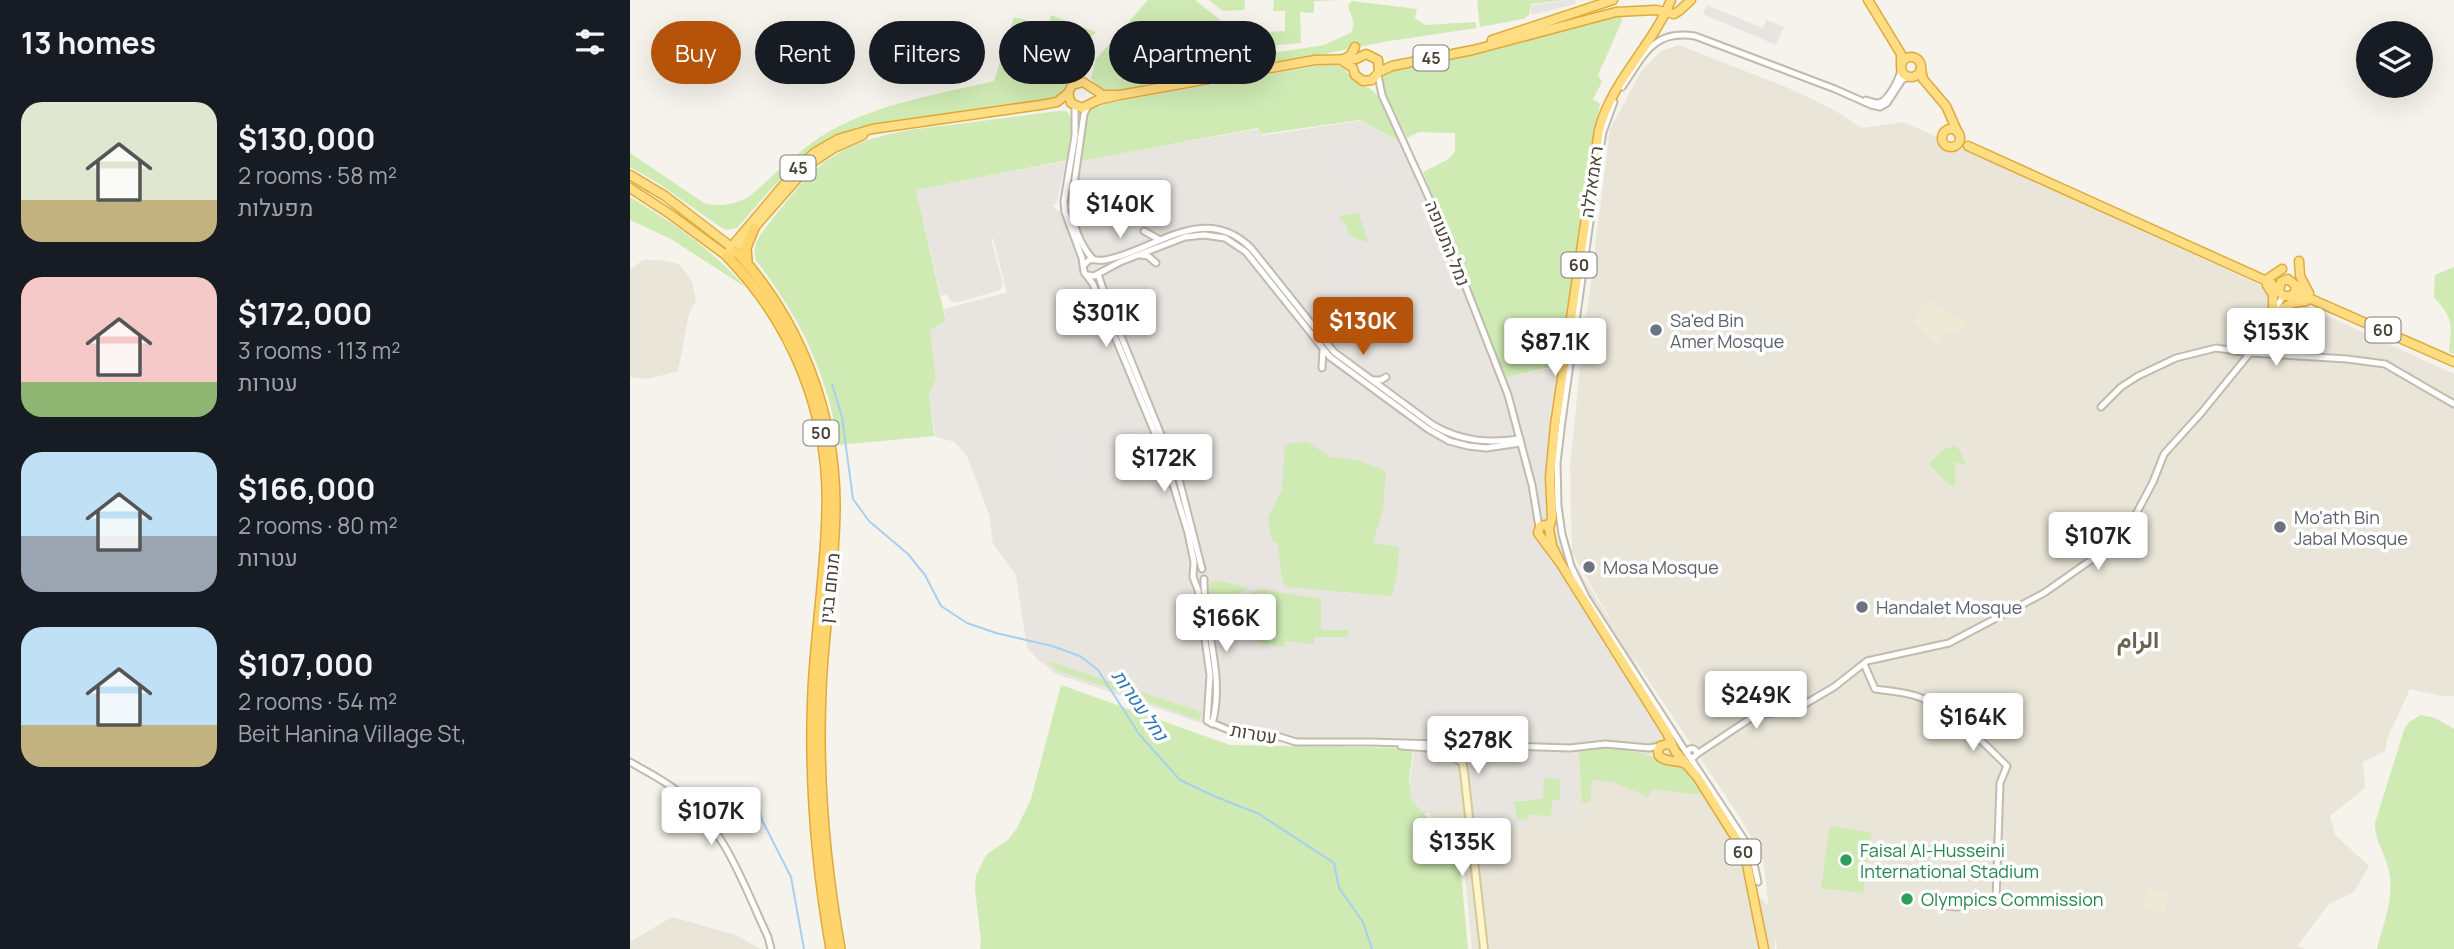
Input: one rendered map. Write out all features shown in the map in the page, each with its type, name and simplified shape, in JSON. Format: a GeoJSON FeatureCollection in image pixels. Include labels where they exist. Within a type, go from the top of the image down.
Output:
{"type":"FeatureCollection","features":[{"type":"Feature","properties":{"kind":"highway"},"geometry":{"type":"LineString","coordinates":[[1483,45],[1613,0]]}},
{"type":"Feature","properties":{"kind":"highway","name":"60"},"geometry":{"type":"LineString","coordinates":[[1671,0],[1666,13],[1679,11],[1693,0]]}},
{"type":"Feature","properties":{"kind":"highway","name":"ראמאללה"},"geometry":{"type":"LineString","coordinates":[[1652,35],[1680,14],[1693,0]]}},
{"type":"Feature","properties":{"kind":"highway"},"geometry":{"type":"LineString","coordinates":[[1870,0],[1901,50],[1918,60],[1923,79],[1949,110],[1958,139],[1951,147],[1943,143],[1942,135],[1948,130],[1946,110],[1923,82],[1911,77],[1901,67],[1901,54],[1870,0]]}},
{"type":"Feature","properties":{"kind":"highway"},"geometry":{"type":"LineString","coordinates":[[1483,45],[1616,12],[1651,10],[1666,13]]}},
{"type":"Feature","properties":{"kind":"highway"},"geometry":{"type":"LineString","coordinates":[[1651,10],[1657,13],[1659,24]]}},
{"type":"Feature","properties":{"kind":"highway","name":"ראמאללה"},"geometry":{"type":"LineString","coordinates":[[1544,529],[1551,519],[1552,448],[1597,139],[1612,94],[1666,13]]}},
{"type":"Feature","properties":{"kind":"highway","name":"45"},"geometry":{"type":"LineString","coordinates":[[1354,64],[1366,54],[1378,61],[1399,61],[1483,45]]}},
{"type":"Feature","properties":{"kind":"highway","name":"45"},"geometry":{"type":"LineString","coordinates":[[1365,81],[1372,80],[1392,66],[1483,45]]}},
{"type":"Feature","properties":{"kind":"highway"},"geometry":{"type":"LineString","coordinates":[[1341,60],[1351,55],[1355,47]]}},
{"type":"Feature","properties":{"kind":"highway"},"geometry":{"type":"LineString","coordinates":[[1901,67],[1909,57]]}},
{"type":"Feature","properties":{"kind":"highway","name":"45"},"geometry":{"type":"LineString","coordinates":[[1040,105],[1090,104],[1120,95],[1315,60],[1341,60]]}},
{"type":"Feature","properties":{"kind":"highway"},"geometry":{"type":"LineString","coordinates":[[1341,60],[1354,64],[1356,77],[1365,81]]}},
{"type":"Feature","properties":{"kind":"highway"},"geometry":{"type":"LineString","coordinates":[[1378,61],[1379,73]]}},
{"type":"Feature","properties":{"kind":"highway"},"geometry":{"type":"LineString","coordinates":[[1911,77],[1921,69]]}},
{"type":"Feature","properties":{"kind":"highway","name":"45"},"geometry":{"type":"LineString","coordinates":[[727,256],[795,179],[818,158],[841,144],[890,127],[1057,102],[1068,93],[1072,85],[1079,82],[1087,83],[1102,95],[1120,95]]}},
{"type":"Feature","properties":{"kind":"highway"},"geometry":{"type":"LineString","coordinates":[[1090,104],[1094,96],[1093,89]]}},
{"type":"Feature","properties":{"kind":"highway"},"geometry":{"type":"LineString","coordinates":[[1068,93],[1074,106]]}},
{"type":"Feature","properties":{"kind":"highway","name":"60"},"geometry":{"type":"LineString","coordinates":[[1948,130],[1954,130],[1958,139],[1968,146],[2263,278],[2284,294],[2311,299],[2454,362]]}},
{"type":"Feature","properties":{"kind":"highway"},"geometry":{"type":"LineString","coordinates":[[630,175],[665,196],[734,248]]}},
{"type":"Feature","properties":{"kind":"highway"},"geometry":{"type":"LineString","coordinates":[[630,188],[727,256]]}},
{"type":"Feature","properties":{"kind":"highway"},"geometry":{"type":"LineString","coordinates":[[710,229],[731,237],[753,225]]}},
{"type":"Feature","properties":{"kind":"highway"},"geometry":{"type":"LineString","coordinates":[[752,267],[745,252],[753,225]]}},
{"type":"Feature","properties":{"kind":"highway","name":"מנחם בגין"},"geometry":{"type":"LineString","coordinates":[[734,248],[752,267],[777,302],[804,355],[828,429],[833,461],[835,508],[820,635]]}},
{"type":"Feature","properties":{"kind":"highway","name":"מנחם בגין"},"geometry":{"type":"LineString","coordinates":[[727,256],[760,295],[789,340],[803,374],[820,430],[825,462],[828,508],[812,776],[815,848],[831,949]]}},
{"type":"Feature","properties":{"kind":"highway"},"geometry":{"type":"LineString","coordinates":[[2300,261],[2302,282],[2310,294],[2322,304]]}},
{"type":"Feature","properties":{"kind":"highway"},"geometry":{"type":"LineString","coordinates":[[2282,269],[2263,278],[2273,295],[2273,315],[2297,302],[2322,304]]}},
{"type":"Feature","properties":{"kind":"highway","name":"60"},"geometry":{"type":"LineString","coordinates":[[2263,278],[2295,284],[2311,299]]}},
{"type":"Feature","properties":{"kind":"highway"},"geometry":{"type":"LineString","coordinates":[[2285,280],[2279,286],[2284,294],[2295,292],[2295,284]]}},
{"type":"Feature","properties":{"kind":"highway","name":"60"},"geometry":{"type":"LineString","coordinates":[[1552,510],[1554,537],[1561,564]]}},
{"type":"Feature","properties":{"kind":"highway","name":"60"},"geometry":{"type":"LineString","coordinates":[[1544,529],[1561,564],[1663,727],[1673,748],[1691,768],[1727,821],[1742,849],[1764,949]]}},
{"type":"Feature","properties":{"kind":"highway","name":"מנחם בגין"},"geometry":{"type":"LineString","coordinates":[[817,693],[824,847],[840,949]]}},
{"type":"Feature","properties":{"kind":"highway"},"geometry":{"type":"LineString","coordinates":[[1663,727],[1664,739],[1658,751],[1665,759],[1679,761],[1691,768]]}},
{"type":"Feature","properties":{"kind":"highway"},"geometry":{"type":"LineString","coordinates":[[1661,745],[1673,748],[1665,759]]}},
{"type":"Feature","properties":{"kind":"main road"},"geometry":{"type":"LineString","coordinates":[[1459,748],[1484,949]]}},
{"type":"Feature","properties":{"kind":"street"},"geometry":{"type":"LineString","coordinates":[[1758,882],[1752,855],[1745,841],[1701,771],[1693,753],[1676,736],[1581,588],[1566,550],[1559,515],[1558,448],[1603,132],[1620,90],[1647,51],[1659,39],[1673,34],[1695,36],[1874,106],[1885,102],[1902,80],[1911,77]]}},
{"type":"Feature","properties":{"kind":"street"},"geometry":{"type":"LineString","coordinates":[[1890,95],[1901,67]]}},
{"type":"Feature","properties":{"kind":"street","name":"נמל התעופה"},"geometry":{"type":"LineString","coordinates":[[1379,73],[1382,95]]}},
{"type":"Feature","properties":{"kind":"street","name":"נמל התעופה"},"geometry":{"type":"LineString","coordinates":[[1365,81],[1374,85],[1382,95],[1444,231],[1508,395],[1537,516],[1544,529]]}},
{"type":"Feature","properties":{"kind":"street"},"geometry":{"type":"LineString","coordinates":[[1074,106],[1075,136],[1064,207],[1066,218],[1084,265],[1083,270],[1164,455],[1188,533],[1193,577],[1196,581],[1205,579],[1206,573],[1202,569],[1179,479],[1108,304],[1099,273],[1101,267],[1086,250],[1072,216],[1070,202],[1084,114],[1090,104]]}},
{"type":"Feature","properties":{"kind":"street"},"geometry":{"type":"LineString","coordinates":[[1074,179],[1076,189],[1086,193]]}},
{"type":"Feature","properties":{"kind":"street"},"geometry":{"type":"LineString","coordinates":[[1087,275],[1099,273],[1189,230],[1204,228],[1224,231],[1240,238],[1251,248],[1329,347],[1372,379],[1379,389]]}},
{"type":"Feature","properties":{"kind":"street"},"geometry":{"type":"LineString","coordinates":[[1144,231],[1161,243]]}},
{"type":"Feature","properties":{"kind":"street"},"geometry":{"type":"LineString","coordinates":[[1084,265],[1088,260],[1107,260],[1161,243],[1204,234],[1236,243],[1323,350],[1335,361],[1379,389],[1428,429],[1449,440],[1478,448],[1521,441]]}},
{"type":"Feature","properties":{"kind":"street"},"geometry":{"type":"LineString","coordinates":[[1138,255],[1149,256],[1156,263],[1161,243]]}},
{"type":"Feature","properties":{"kind":"street"},"geometry":{"type":"LineString","coordinates":[[1693,753],[1751,719],[1763,714],[1793,711],[1834,687],[1867,661],[1949,643],[2044,593],[2126,533],[2153,482],[2164,454],[2250,353],[2284,294]]}},
{"type":"Feature","properties":{"kind":"street"},"geometry":{"type":"LineString","coordinates":[[2101,407],[2130,380],[2176,358],[2216,348],[2250,353],[2347,359],[2385,365],[2454,404]]}},
{"type":"Feature","properties":{"kind":"street"},"geometry":{"type":"LineString","coordinates":[[1322,368],[1323,350]]}},
{"type":"Feature","properties":{"kind":"street"},"geometry":{"type":"LineString","coordinates":[[1372,379],[1381,380],[1386,377]]}},
{"type":"Feature","properties":{"kind":"street"},"geometry":{"type":"LineString","coordinates":[[1194,571],[1202,569]]}},
{"type":"Feature","properties":{"kind":"street","name":"עטרות"},"geometry":{"type":"LineString","coordinates":[[1205,579],[1216,693],[1212,724]]}},
{"type":"Feature","properties":{"kind":"street","name":"עטרות"},"geometry":{"type":"LineString","coordinates":[[1196,581],[1210,675],[1210,702],[1206,718],[1212,724],[1240,733],[1280,737],[1296,742],[1371,742]]}},
{"type":"Feature","properties":{"kind":"street"},"geometry":{"type":"LineString","coordinates":[[1864,664],[1875,689],[1922,697],[1942,710],[2007,766],[2000,783],[1996,900],[1957,907],[1947,906]]}},
{"type":"Feature","properties":{"kind":"street"},"geometry":{"type":"LineString","coordinates":[[1371,742],[1445,750],[1496,746],[1576,748],[1605,744],[1649,748],[1661,745]]}},
{"type":"Feature","properties":{"kind":"street"},"geometry":{"type":"LineString","coordinates":[[1371,742],[1470,750],[1496,746]]}},
{"type":"Feature","properties":{"kind":"street"},"geometry":{"type":"LineString","coordinates":[[1626,745],[1665,759]]}},
{"type":"Feature","properties":{"kind":"street"},"geometry":{"type":"LineString","coordinates":[[1445,750],[1453,753],[1461,762],[1470,750]]}},
{"type":"Feature","properties":{"kind":"street"},"geometry":{"type":"LineString","coordinates":[[630,762],[680,793],[706,817],[722,839],[768,937],[771,949]]}},
{"type":"Feature","properties":{"kind":"shaded area"},"geometry":{"type":"Polygon","coordinates":[[[1575,0],[1576,4],[1531,15],[1531,5],[1575,0]]]}},
{"type":"Feature","properties":{"kind":"shaded area"},"geometry":{"type":"Polygon","coordinates":[[[1707,5],[1762,28],[1767,20],[1784,27],[1776,45],[1703,14],[1707,5]]]}},
{"type":"Feature","properties":{"kind":"shaded area"},"geometry":{"type":"Polygon","coordinates":[[[1679,45],[1793,90],[1834,110],[1862,128],[1904,122],[2454,374],[2454,696],[2410,689],[2387,739],[2385,751],[2363,762],[2365,788],[2330,816],[2335,835],[2369,866],[2354,892],[2329,904],[2297,946],[2305,949],[1777,949],[1774,931],[1775,949],[1472,949],[1463,851],[1414,796],[1416,741],[1246,738],[1054,673],[1031,652],[1016,572],[989,514],[964,445],[936,435],[928,394],[936,378],[930,330],[946,323],[944,309],[1008,292],[994,237],[1060,210],[1065,163],[1259,129],[1261,136],[1358,121],[1406,147],[1503,378],[1566,365],[1555,533],[1619,634],[1572,553],[1570,466],[1610,129],[1642,70],[1661,51],[1679,45]],[[1631,654],[1689,769],[1739,847],[1749,886],[1769,906],[1763,860],[1741,819],[1631,654]]]}},
{"type":"Feature","properties":{"kind":"shaded area"},"geometry":{"type":"Polygon","coordinates":[[[1361,121],[1405,145],[1501,380],[1563,366],[1548,514],[1541,540],[1657,721],[1662,735],[1656,742],[1605,741],[1574,744],[1243,738],[1055,672],[1038,660],[1027,647],[1016,575],[993,544],[989,514],[967,456],[955,442],[935,437],[929,393],[936,379],[931,330],[947,323],[944,310],[1007,293],[991,238],[1003,284],[1000,290],[955,303],[950,301],[947,294],[941,296],[916,190],[1066,161],[1057,202],[1052,205],[1058,212],[1061,211],[1066,164],[1259,129],[1263,136],[1361,121]]]}},
{"type":"Feature","properties":{"kind":"shaded area"},"geometry":{"type":"Polygon","coordinates":[[[1378,135],[1395,146],[1402,158],[1374,169],[1363,145],[1378,135]]]}},
{"type":"Feature","properties":{"kind":"shaded area"},"geometry":{"type":"Polygon","coordinates":[[[1335,143],[1347,143],[1363,178],[1358,183],[1337,169],[1335,143]]]}},
{"type":"Feature","properties":{"kind":"shaded area"},"geometry":{"type":"Polygon","coordinates":[[[1128,201],[1138,232],[1136,241],[1128,246],[1121,225],[1114,228],[1108,210],[1128,201]]]}},
{"type":"Feature","properties":{"kind":"shaded area"},"geometry":{"type":"Polygon","coordinates":[[[1330,234],[1346,234],[1348,238],[1359,241],[1357,279],[1350,302],[1352,311],[1364,329],[1359,337],[1345,346],[1322,318],[1330,273],[1330,234]]]}},
{"type":"Feature","properties":{"kind":"shaded area"},"geometry":{"type":"Polygon","coordinates":[[[643,260],[679,264],[692,281],[696,300],[689,314],[678,371],[648,379],[630,377],[630,270],[643,260]]]}},
{"type":"Feature","properties":{"kind":"shaded area"},"geometry":{"type":"Polygon","coordinates":[[[1927,298],[1969,325],[1955,333],[1949,331],[1937,345],[1913,322],[1927,298]]]}},
{"type":"Feature","properties":{"kind":"shaded area"},"geometry":{"type":"Polygon","coordinates":[[[1132,422],[1142,454],[1128,459],[1117,426],[1132,422]]]}},
{"type":"Feature","properties":{"kind":"shaded area"},"geometry":{"type":"Polygon","coordinates":[[[1078,434],[1089,469],[1066,475],[1056,440],[1078,434]]]}},
{"type":"Feature","properties":{"kind":"shaded area"},"geometry":{"type":"Polygon","coordinates":[[[1548,452],[1548,520],[1544,513],[1532,458],[1548,452]]]}},
{"type":"Feature","properties":{"kind":"shaded area"},"geometry":{"type":"Polygon","coordinates":[[[1321,603],[1347,603],[1347,630],[1321,630],[1321,603]]]}},
{"type":"Feature","properties":{"kind":"shaded area"},"geometry":{"type":"Polygon","coordinates":[[[1414,750],[1443,752],[1451,756],[1459,805],[1419,815],[1408,794],[1414,750]]]}},
{"type":"Feature","properties":{"kind":"shaded area"},"geometry":{"type":"Polygon","coordinates":[[[1527,750],[1574,751],[1576,820],[1530,817],[1527,827],[1475,835],[1466,759],[1468,754],[1527,750]]]}},
{"type":"Feature","properties":{"kind":"shaded area"},"geometry":{"type":"Polygon","coordinates":[[[2147,888],[2168,893],[2166,913],[2143,908],[2147,888]]]}},
{"type":"Feature","properties":{"kind":"shaded area"},"geometry":{"type":"Polygon","coordinates":[[[672,917],[736,935],[760,949],[630,949],[630,942],[672,917]]]}},
{"type":"Feature","properties":{"kind":"green space"},"geometry":{"type":"Polygon","coordinates":[[[1148,0],[1195,0],[1222,21],[1129,21],[1148,0]]]}},
{"type":"Feature","properties":{"kind":"green space"},"geometry":{"type":"Polygon","coordinates":[[[1209,0],[1245,0],[1244,10],[1223,11],[1209,0]]]}},
{"type":"Feature","properties":{"kind":"green space"},"geometry":{"type":"Polygon","coordinates":[[[1274,0],[1340,0],[1314,1],[1314,13],[1300,12],[1301,43],[1276,45],[1276,31],[1285,31],[1285,11],[1273,11],[1274,0]]]}},
{"type":"Feature","properties":{"kind":"green space"},"geometry":{"type":"Polygon","coordinates":[[[1477,0],[1564,0],[1531,4],[1529,15],[1523,19],[1480,27],[1477,0]]]}},
{"type":"Feature","properties":{"kind":"green space"},"geometry":{"type":"Polygon","coordinates":[[[1352,1],[1417,9],[1415,18],[1425,25],[1475,22],[1477,28],[1389,41],[1276,64],[1276,53],[1324,45],[1350,33],[1353,23],[1348,5],[1352,1]]]}},
{"type":"Feature","properties":{"kind":"green space"},"geometry":{"type":"Polygon","coordinates":[[[1621,13],[1622,21],[1598,75],[1602,82],[1593,99],[1600,104],[1592,142],[1563,364],[1504,378],[1423,172],[1447,160],[1455,152],[1455,133],[1419,132],[1407,138],[1381,78],[1403,68],[1509,45],[1621,13]]]}},
{"type":"Feature","properties":{"kind":"green space"},"geometry":{"type":"Polygon","coordinates":[[[1051,15],[1067,21],[1050,21],[1051,15]]]}},
{"type":"Feature","properties":{"kind":"green space"},"geometry":{"type":"Polygon","coordinates":[[[1109,44],[1109,84],[1153,84],[1118,90],[1099,87],[1095,83],[1096,59],[1109,44]]]}},
{"type":"Feature","properties":{"kind":"green space"},"geometry":{"type":"Polygon","coordinates":[[[1328,64],[1341,66],[1356,82],[1378,96],[1404,144],[1360,120],[1262,134],[1258,128],[1080,161],[1090,110],[1103,104],[1216,84],[1276,84],[1276,73],[1328,64]]]}},
{"type":"Feature","properties":{"kind":"green space"},"geometry":{"type":"Polygon","coordinates":[[[999,65],[999,84],[1066,84],[1061,94],[1051,98],[858,127],[839,135],[791,169],[737,228],[722,228],[658,183],[630,167],[630,153],[704,203],[731,204],[747,198],[808,146],[849,121],[910,100],[994,81],[999,65]]]}},
{"type":"Feature","properties":{"kind":"green space"},"geometry":{"type":"Polygon","coordinates":[[[1066,111],[1073,120],[1068,160],[916,190],[946,322],[930,330],[936,379],[929,394],[934,436],[838,445],[827,395],[810,348],[799,325],[757,262],[756,243],[762,232],[812,173],[839,153],[867,140],[912,130],[1066,111]]]}},
{"type":"Feature","properties":{"kind":"green space"},"geometry":{"type":"Polygon","coordinates":[[[630,197],[691,238],[745,287],[671,239],[630,220],[630,197]]]}},
{"type":"Feature","properties":{"kind":"green space"},"geometry":{"type":"Polygon","coordinates":[[[1359,213],[1368,242],[1350,235],[1339,218],[1359,213]]]}},
{"type":"Feature","properties":{"kind":"green space"},"geometry":{"type":"Polygon","coordinates":[[[2454,267],[2454,354],[2449,352],[2450,322],[2434,298],[2435,275],[2454,267]]]}},
{"type":"Feature","properties":{"kind":"green space"},"geometry":{"type":"Polygon","coordinates":[[[1308,442],[1330,457],[1357,460],[1386,471],[1383,509],[1373,543],[1398,547],[1392,596],[1288,587],[1283,583],[1277,541],[1272,542],[1268,518],[1282,490],[1285,444],[1308,442]]]}},
{"type":"Feature","properties":{"kind":"green space"},"geometry":{"type":"Polygon","coordinates":[[[1954,446],[1958,448],[1966,463],[1955,462],[1955,487],[1929,464],[1943,450],[1954,446]]]}},
{"type":"Feature","properties":{"kind":"green space"},"geometry":{"type":"Polygon","coordinates":[[[1219,581],[1250,588],[1225,599],[1222,603],[1221,628],[1215,630],[1209,586],[1211,582],[1219,581]]]}},
{"type":"Feature","properties":{"kind":"green space"},"geometry":{"type":"Polygon","coordinates":[[[1259,589],[1322,599],[1321,630],[1348,630],[1348,637],[1314,637],[1314,644],[1285,641],[1285,647],[1259,643],[1246,626],[1239,601],[1259,589]]]}},
{"type":"Feature","properties":{"kind":"green space"},"geometry":{"type":"Polygon","coordinates":[[[1048,661],[1202,712],[1199,720],[1056,670],[1048,661]]]}},
{"type":"Feature","properties":{"kind":"green space"},"geometry":{"type":"Polygon","coordinates":[[[1061,685],[1230,745],[1413,748],[1409,780],[1411,800],[1459,851],[1468,949],[980,949],[976,875],[987,854],[1008,840],[1017,828],[1031,799],[1061,685]]]}},
{"type":"Feature","properties":{"kind":"green space"},"geometry":{"type":"Polygon","coordinates":[[[2421,715],[2435,718],[2454,729],[2454,949],[2377,949],[2388,910],[2390,881],[2375,823],[2404,730],[2409,722],[2421,715]]]}},
{"type":"Feature","properties":{"kind":"green space"},"geometry":{"type":"Polygon","coordinates":[[[1625,749],[1686,768],[1704,795],[1652,789],[1648,797],[1614,782],[1592,780],[1590,802],[1582,803],[1579,750],[1625,749]]]}},
{"type":"Feature","properties":{"kind":"green space"},"geometry":{"type":"Polygon","coordinates":[[[1544,778],[1560,779],[1560,800],[1553,799],[1550,817],[1531,814],[1525,820],[1517,819],[1514,801],[1543,798],[1544,778]]]}},
{"type":"Feature","properties":{"kind":"green space","name":"Faisal Al-Husseini International Stadium"},"geometry":{"type":"Polygon","coordinates":[[[1830,826],[1871,833],[1863,893],[1821,888],[1830,826]]]}},
{"type":"Feature","properties":{"kind":"waterway","name":"נחל עטרות"},"geometry":{"type":"LineString","coordinates":[[832,384],[842,417],[853,499],[869,521],[908,554],[925,575],[941,606],[967,623],[1080,656],[1098,670],[1139,734],[1180,780],[1259,814],[1334,863],[1339,888],[1363,922],[1372,949]]}},
{"type":"Feature","properties":{"kind":"waterway"},"geometry":{"type":"LineString","coordinates":[[758,801],[762,820],[791,877],[804,949]]}},
{"type":"Feature","properties":{"kind":"place","name":"Sa'ed Bin Amer Mosque"},"geometry":{"type":"Point","coordinates":[1656,330]}},
{"type":"Feature","properties":{"kind":"place","name":"Mo'ath Bin Jabal Mosque"},"geometry":{"type":"Point","coordinates":[2280,527]}},
{"type":"Feature","properties":{"kind":"place","name":"Mosa Mosque"},"geometry":{"type":"Point","coordinates":[1589,567]}},
{"type":"Feature","properties":{"kind":"place","name":"Handalet Mosque"},"geometry":{"type":"Point","coordinates":[1862,607]}},
{"type":"Feature","properties":{"kind":"place","name":"Faisal Al-Husseini International Stadium"},"geometry":{"type":"Point","coordinates":[1846,860]}},
{"type":"Feature","properties":{"kind":"place","name":"Olympics Commission"},"geometry":{"type":"Point","coordinates":[1907,899]}},
{"type":"Feature","properties":{"kind":"district","name":"الرام"},"geometry":{"type":"Point","coordinates":[2138,638]}}]}
